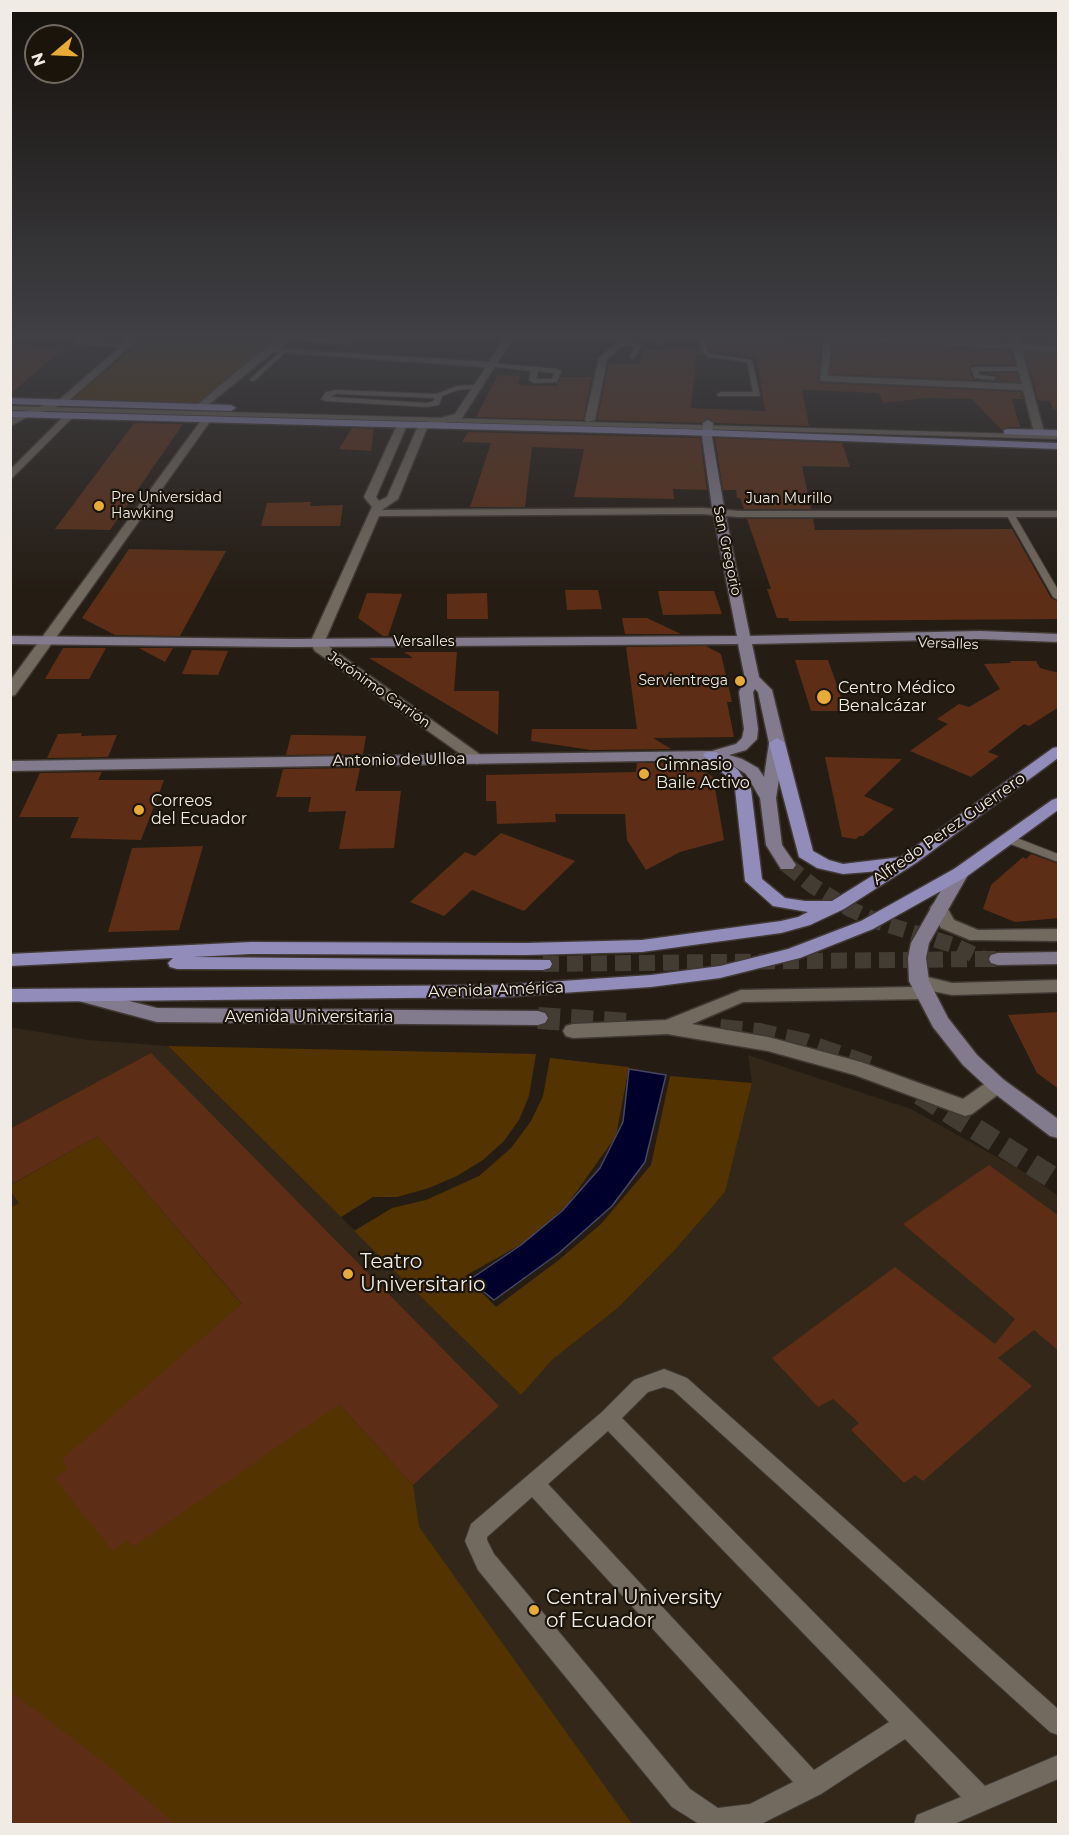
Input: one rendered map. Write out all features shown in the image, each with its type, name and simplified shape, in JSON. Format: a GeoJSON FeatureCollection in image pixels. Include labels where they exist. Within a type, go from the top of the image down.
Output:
{"type":"FeatureCollection","features":[{"type":"Feature","properties":{"kind":"main road"},"geometry":{"type":"LineString","coordinates":[[270,422],[423,426],[1039,432],[1059,435]]}},
{"type":"Feature","properties":{"kind":"main road"},"geometry":{"type":"LineString","coordinates":[[614,422],[1059,446]]}},
{"type":"Feature","properties":{"kind":"main road"},"geometry":{"type":"LineString","coordinates":[[777,743],[805,853],[823,864],[843,869],[866,868],[910,860]]}},
{"type":"Feature","properties":{"kind":"main road","name":"Alfredo Perez Guerrero"},"geometry":{"type":"LineString","coordinates":[[838,904],[910,860],[1059,751]]}},
{"type":"Feature","properties":{"kind":"main road"},"geometry":{"type":"LineString","coordinates":[[711,756],[732,773],[743,789],[754,881],[769,896],[791,905],[838,904]]}},
{"type":"Feature","properties":{"kind":"main road"},"geometry":{"type":"LineString","coordinates":[[960,873],[1059,803]]}},
{"type":"Feature","properties":{"kind":"main road","name":"Avenida América"},"geometry":{"type":"LineString","coordinates":[[10,996],[502,991],[669,979],[737,968],[809,948],[867,925],[960,873]]}},
{"type":"Feature","properties":{"kind":"main road"},"geometry":{"type":"LineString","coordinates":[[12,960],[251,948],[526,949],[642,946],[781,927],[804,921],[838,904]]}},
{"type":"Feature","properties":{"kind":"main road"},"geometry":{"type":"LineString","coordinates":[[12,960],[255,965],[543,964]]}},
{"type":"Feature","properties":{"kind":"street"},"geometry":{"type":"LineString","coordinates":[[10,477],[64,422]]}},
{"type":"Feature","properties":{"kind":"street"},"geometry":{"type":"LineString","coordinates":[[10,692],[205,422]]}},
{"type":"Feature","properties":{"kind":"street"},"geometry":{"type":"LineString","coordinates":[[423,426],[438,422]]}},
{"type":"Feature","properties":{"kind":"street"},"geometry":{"type":"LineString","coordinates":[[1036,422],[1039,432]]}},
{"type":"Feature","properties":{"kind":"street","name":"Jerónimo Carrión"},"geometry":{"type":"LineString","coordinates":[[377,510],[370,497],[402,425]]}},
{"type":"Feature","properties":{"kind":"street","name":"Jerónimo Carrión"},"geometry":{"type":"LineString","coordinates":[[423,426],[392,499],[377,510],[316,643],[477,759]]}},
{"type":"Feature","properties":{"kind":"street","name":"San Gregorio"},"geometry":{"type":"LineString","coordinates":[[707,428],[719,513],[752,679],[746,692],[751,729],[749,739],[741,747],[711,756]]}},
{"type":"Feature","properties":{"kind":"street","name":"Juan Murillo"},"geometry":{"type":"LineString","coordinates":[[377,510],[1059,514]]}},
{"type":"Feature","properties":{"kind":"street","name":"Versalles"},"geometry":{"type":"LineString","coordinates":[[10,640],[316,643],[837,639],[991,635],[1059,638]]}},
{"type":"Feature","properties":{"kind":"street","name":"Versalles"},"geometry":{"type":"LineString","coordinates":[[837,639],[1059,649]]}},
{"type":"Feature","properties":{"kind":"street","name":"San Gregorio"},"geometry":{"type":"LineString","coordinates":[[752,679],[765,690],[777,743],[768,798],[774,845],[787,865]]}},
{"type":"Feature","properties":{"kind":"street","name":"Antonio de Ulloa"},"geometry":{"type":"LineString","coordinates":[[10,766],[711,756],[737,762],[752,771],[768,798]]}},
{"type":"Feature","properties":{"kind":"street"},"geometry":{"type":"LineString","coordinates":[[960,873],[920,943],[916,958],[922,987],[940,1022],[970,1060],[997,1085],[1059,1130]]}},
{"type":"Feature","properties":{"kind":"street"},"geometry":{"type":"LineString","coordinates":[[939,908],[947,924],[976,936],[1059,935]]}},
{"type":"Feature","properties":{"kind":"street"},"geometry":{"type":"LineString","coordinates":[[998,959],[1059,958]]}},
{"type":"Feature","properties":{"kind":"street"},"geometry":{"type":"LineString","coordinates":[[667,1028],[741,996],[922,987],[952,989],[1059,986]]}},
{"type":"Feature","properties":{"kind":"street","name":"Avenida Universitaria"},"geometry":{"type":"LineString","coordinates":[[82,995],[114,1006],[157,1015],[538,1018]]}},
{"type":"Feature","properties":{"kind":"street"},"geometry":{"type":"LineString","coordinates":[[573,1031],[667,1028],[768,1044],[861,1069],[965,1108],[997,1085]]}},
{"type":"Feature","properties":{"kind":"lane"},"geometry":{"type":"LineString","coordinates":[[497,422],[1059,435]]}},
{"type":"Feature","properties":{"kind":"lane"},"geometry":{"type":"LineString","coordinates":[[1013,514],[1059,580]]}},
{"type":"Feature","properties":{"kind":"lane"},"geometry":{"type":"LineString","coordinates":[[1013,514],[1059,597]]}},
{"type":"Feature","properties":{"kind":"lane"},"geometry":{"type":"LineString","coordinates":[[1009,839],[1059,858]]}},
{"type":"Feature","properties":{"kind":"lane"},"geometry":{"type":"LineString","coordinates":[[907,1724],[812,1785],[753,1816],[715,1821],[681,1798],[486,1562],[476,1541],[478,1531],[609,1418],[641,1386],[664,1378],[681,1384],[1059,1724]]}},
{"type":"Feature","properties":{"kind":"lane"},"geometry":{"type":"LineString","coordinates":[[609,1418],[981,1800]]}},
{"type":"Feature","properties":{"kind":"lane"},"geometry":{"type":"LineString","coordinates":[[533,1483],[812,1785]]}},
{"type":"Feature","properties":{"kind":"lane"},"geometry":{"type":"LineString","coordinates":[[926,1824],[1059,1767]]}},
{"type":"Feature","properties":{"kind":"shaded area","name":"Central University of Ecuador"},"geometry":{"type":"Polygon","coordinates":[[[10,1027],[88,1040],[168,1046],[521,1395],[552,1360],[619,1307],[674,1251],[724,1193],[752,1083],[748,1055],[911,1109],[1031,1176],[1058,1196],[1058,1824],[11,1824],[10,1027]]]}},
{"type":"Feature","properties":{"kind":"shaded area"},"geometry":{"type":"Polygon","coordinates":[[[168,1046],[536,1054],[529,1096],[519,1120],[504,1141],[483,1160],[457,1176],[429,1188],[397,1197],[373,1197],[341,1217],[168,1046]]]}},
{"type":"Feature","properties":{"kind":"shaded area"},"geometry":{"type":"Polygon","coordinates":[[[550,1058],[629,1067],[616,1136],[567,1205],[527,1241],[465,1276],[496,1307],[560,1259],[601,1224],[651,1165],[670,1076],[752,1083],[725,1192],[674,1251],[619,1307],[552,1360],[521,1395],[354,1231],[392,1208],[426,1200],[479,1176],[511,1148],[531,1121],[543,1096],[550,1058]]]}},
{"type":"Feature","properties":{"kind":"shaded area"},"geometry":{"type":"Polygon","coordinates":[[[98,1136],[244,1307],[215,1327],[308,1425],[337,1402],[413,1485],[419,1527],[632,1824],[11,1824],[10,1208],[19,1203],[11,1192],[11,1185],[98,1136]]]}},
{"type":"Feature","properties":{"kind":"water"},"geometry":{"type":"Polygon","coordinates":[[[629,1069],[666,1075],[645,1162],[612,1206],[559,1253],[494,1300],[469,1280],[521,1245],[562,1211],[600,1168],[623,1122],[629,1069]]]}},
{"type":"Feature","properties":{"kind":"building"},"geometry":{"type":"Polygon","coordinates":[[[654,422],[703,422],[701,423],[654,422]]]}},
{"type":"Feature","properties":{"kind":"building"},"geometry":{"type":"Polygon","coordinates":[[[713,422],[808,422],[809,426],[713,422]]]}},
{"type":"Feature","properties":{"kind":"building"},"geometry":{"type":"Polygon","coordinates":[[[994,422],[1018,422],[1020,427],[1007,427],[1002,430],[994,422]]]}},
{"type":"Feature","properties":{"kind":"building"},"geometry":{"type":"Polygon","coordinates":[[[134,423],[183,424],[110,530],[55,529],[134,423]]]}},
{"type":"Feature","properties":{"kind":"building"},"geometry":{"type":"Polygon","coordinates":[[[352,428],[374,429],[371,451],[339,449],[352,428]]]}},
{"type":"Feature","properties":{"kind":"building"},"geometry":{"type":"Polygon","coordinates":[[[468,432],[700,438],[707,490],[673,489],[674,499],[574,497],[584,449],[532,447],[525,507],[470,507],[491,443],[462,442],[468,432]]]}},
{"type":"Feature","properties":{"kind":"building"},"geometry":{"type":"Polygon","coordinates":[[[715,438],[842,443],[850,467],[802,466],[811,509],[744,509],[740,498],[737,498],[736,490],[723,490],[715,438]]]}},
{"type":"Feature","properties":{"kind":"building"},"geometry":{"type":"Polygon","coordinates":[[[311,502],[310,506],[343,505],[340,526],[261,526],[267,503],[311,502]]]}},
{"type":"Feature","properties":{"kind":"building"},"geometry":{"type":"Polygon","coordinates":[[[747,519],[813,519],[815,530],[1012,529],[1051,598],[1059,602],[1059,619],[789,621],[788,618],[777,618],[767,589],[771,589],[747,519]]]}},
{"type":"Feature","properties":{"kind":"building"},"geometry":{"type":"Polygon","coordinates":[[[129,549],[226,551],[180,636],[115,635],[82,618],[129,549]]]}},
{"type":"Feature","properties":{"kind":"building"},"geometry":{"type":"Polygon","coordinates":[[[565,590],[598,590],[602,609],[567,610],[565,590]]]}},
{"type":"Feature","properties":{"kind":"building"},"geometry":{"type":"Polygon","coordinates":[[[658,591],[714,591],[722,614],[663,615],[658,591]]]}},
{"type":"Feature","properties":{"kind":"building"},"geometry":{"type":"Polygon","coordinates":[[[367,593],[402,594],[388,636],[383,636],[358,618],[367,593]]]}},
{"type":"Feature","properties":{"kind":"building"},"geometry":{"type":"Polygon","coordinates":[[[487,593],[488,619],[447,619],[447,594],[487,593]]]}},
{"type":"Feature","properties":{"kind":"building"},"geometry":{"type":"Polygon","coordinates":[[[622,618],[647,618],[681,634],[625,634],[622,618]]]}},
{"type":"Feature","properties":{"kind":"building"},"geometry":{"type":"Polygon","coordinates":[[[706,646],[721,654],[732,702],[727,702],[734,737],[653,738],[671,749],[591,750],[531,741],[532,729],[637,729],[626,647],[706,646]]]}},
{"type":"Feature","properties":{"kind":"building"},"geometry":{"type":"Polygon","coordinates":[[[63,648],[106,648],[89,679],[45,679],[63,648]]]}},
{"type":"Feature","properties":{"kind":"building"},"geometry":{"type":"Polygon","coordinates":[[[139,648],[173,648],[165,662],[139,648]]]}},
{"type":"Feature","properties":{"kind":"building"},"geometry":{"type":"Polygon","coordinates":[[[192,650],[228,651],[218,675],[182,674],[192,650]]]}},
{"type":"Feature","properties":{"kind":"building"},"geometry":{"type":"Polygon","coordinates":[[[404,652],[457,652],[454,691],[499,691],[498,735],[369,658],[413,658],[404,652]]]}},
{"type":"Feature","properties":{"kind":"building"},"geometry":{"type":"Polygon","coordinates":[[[795,660],[828,660],[846,711],[811,711],[795,660]]]}},
{"type":"Feature","properties":{"kind":"building"},"geometry":{"type":"Polygon","coordinates":[[[1010,661],[1036,661],[1040,668],[1059,673],[1059,707],[1029,726],[1024,724],[988,752],[999,756],[971,777],[910,751],[948,724],[937,719],[959,704],[969,707],[1000,689],[984,664],[1011,663],[1010,661]]]}},
{"type":"Feature","properties":{"kind":"building"},"geometry":{"type":"Polygon","coordinates":[[[82,733],[81,736],[117,735],[108,757],[47,758],[58,734],[82,733]]]}},
{"type":"Feature","properties":{"kind":"building"},"geometry":{"type":"Polygon","coordinates":[[[291,735],[366,736],[363,754],[286,755],[291,735]]]}},
{"type":"Feature","properties":{"kind":"building"},"geometry":{"type":"Polygon","coordinates":[[[825,757],[902,759],[864,796],[894,809],[863,836],[856,839],[842,837],[825,757]]]}},
{"type":"Feature","properties":{"kind":"building"},"geometry":{"type":"Polygon","coordinates":[[[637,763],[691,763],[713,777],[724,840],[680,852],[646,870],[627,840],[625,814],[555,814],[556,822],[497,824],[496,801],[486,801],[486,775],[636,772],[637,763]]]}},
{"type":"Feature","properties":{"kind":"building"},"geometry":{"type":"Polygon","coordinates":[[[360,768],[355,791],[401,791],[394,848],[339,849],[346,811],[308,812],[311,797],[276,797],[283,769],[360,768]]]}},
{"type":"Feature","properties":{"kind":"building"},"geometry":{"type":"Polygon","coordinates":[[[102,772],[98,780],[164,780],[141,840],[70,838],[79,817],[19,817],[40,773],[102,772]]]}},
{"type":"Feature","properties":{"kind":"building"},"geometry":{"type":"Polygon","coordinates":[[[501,833],[575,861],[524,911],[472,890],[444,916],[410,902],[465,852],[475,856],[501,833]]]}},
{"type":"Feature","properties":{"kind":"building"},"geometry":{"type":"Polygon","coordinates":[[[203,846],[179,930],[108,932],[132,848],[203,846]]]}},
{"type":"Feature","properties":{"kind":"building"},"geometry":{"type":"Polygon","coordinates":[[[1031,854],[1059,864],[1059,918],[1015,922],[983,909],[991,885],[1023,857],[1026,859],[1031,854]]]}},
{"type":"Feature","properties":{"kind":"building"},"geometry":{"type":"Polygon","coordinates":[[[1059,1012],[1059,1089],[1037,1073],[1008,1015],[1059,1012]]]}},
{"type":"Feature","properties":{"kind":"building"},"geometry":{"type":"Polygon","coordinates":[[[151,1053],[499,1406],[413,1485],[339,1404],[133,1547],[128,1540],[113,1551],[55,1479],[68,1468],[62,1459],[242,1304],[98,1136],[10,1185],[10,1129],[151,1053]]]}},
{"type":"Feature","properties":{"kind":"building"},"geometry":{"type":"Polygon","coordinates":[[[989,1165],[1059,1216],[1059,1351],[1034,1330],[998,1358],[1032,1386],[923,1481],[915,1475],[904,1483],[851,1430],[859,1423],[833,1399],[818,1407],[772,1358],[895,1267],[995,1344],[1015,1319],[903,1224],[989,1165]]]}},
{"type":"Feature","properties":{"kind":"building"},"geometry":{"type":"Polygon","coordinates":[[[10,1691],[105,1763],[175,1824],[10,1824],[10,1691]]]}},
{"type":"Feature","properties":{"kind":"tunnel"},"geometry":{"type":"LineString","coordinates":[[787,865],[813,886],[850,909],[879,922],[953,945],[984,959],[998,959]]}},
{"type":"Feature","properties":{"kind":"tunnel"},"geometry":{"type":"LineString","coordinates":[[543,964],[984,959]]}},
{"type":"Feature","properties":{"kind":"tunnel"},"geometry":{"type":"LineString","coordinates":[[538,1018],[632,1024]]}},
{"type":"Feature","properties":{"kind":"tunnel"},"geometry":{"type":"LineString","coordinates":[[720,1030],[759,1034],[804,1044],[878,1070]]}},
{"type":"Feature","properties":{"kind":"tunnel"},"geometry":{"type":"LineString","coordinates":[[920,1094],[1058,1181]]}},
{"type":"Feature","properties":{"kind":"place","name":"Pre Universidad Hawking"},"geometry":{"type":"Point","coordinates":[99,506]}},
{"type":"Feature","properties":{"kind":"place","name":"Servientrega"},"geometry":{"type":"Point","coordinates":[740,681]}},
{"type":"Feature","properties":{"kind":"place","name":"Centro Médico Benalcázar"},"geometry":{"type":"Point","coordinates":[824,697]}},
{"type":"Feature","properties":{"kind":"place","name":"Gimnasio Baile Activo"},"geometry":{"type":"Point","coordinates":[644,774]}},
{"type":"Feature","properties":{"kind":"place","name":"Correos del Ecuador"},"geometry":{"type":"Point","coordinates":[139,810]}},
{"type":"Feature","properties":{"kind":"place","name":"Teatro Universitario"},"geometry":{"type":"Point","coordinates":[348,1274]}},
{"type":"Feature","properties":{"kind":"place","name":"Central University of Ecuador"},"geometry":{"type":"Point","coordinates":[534,1610]}}]}
